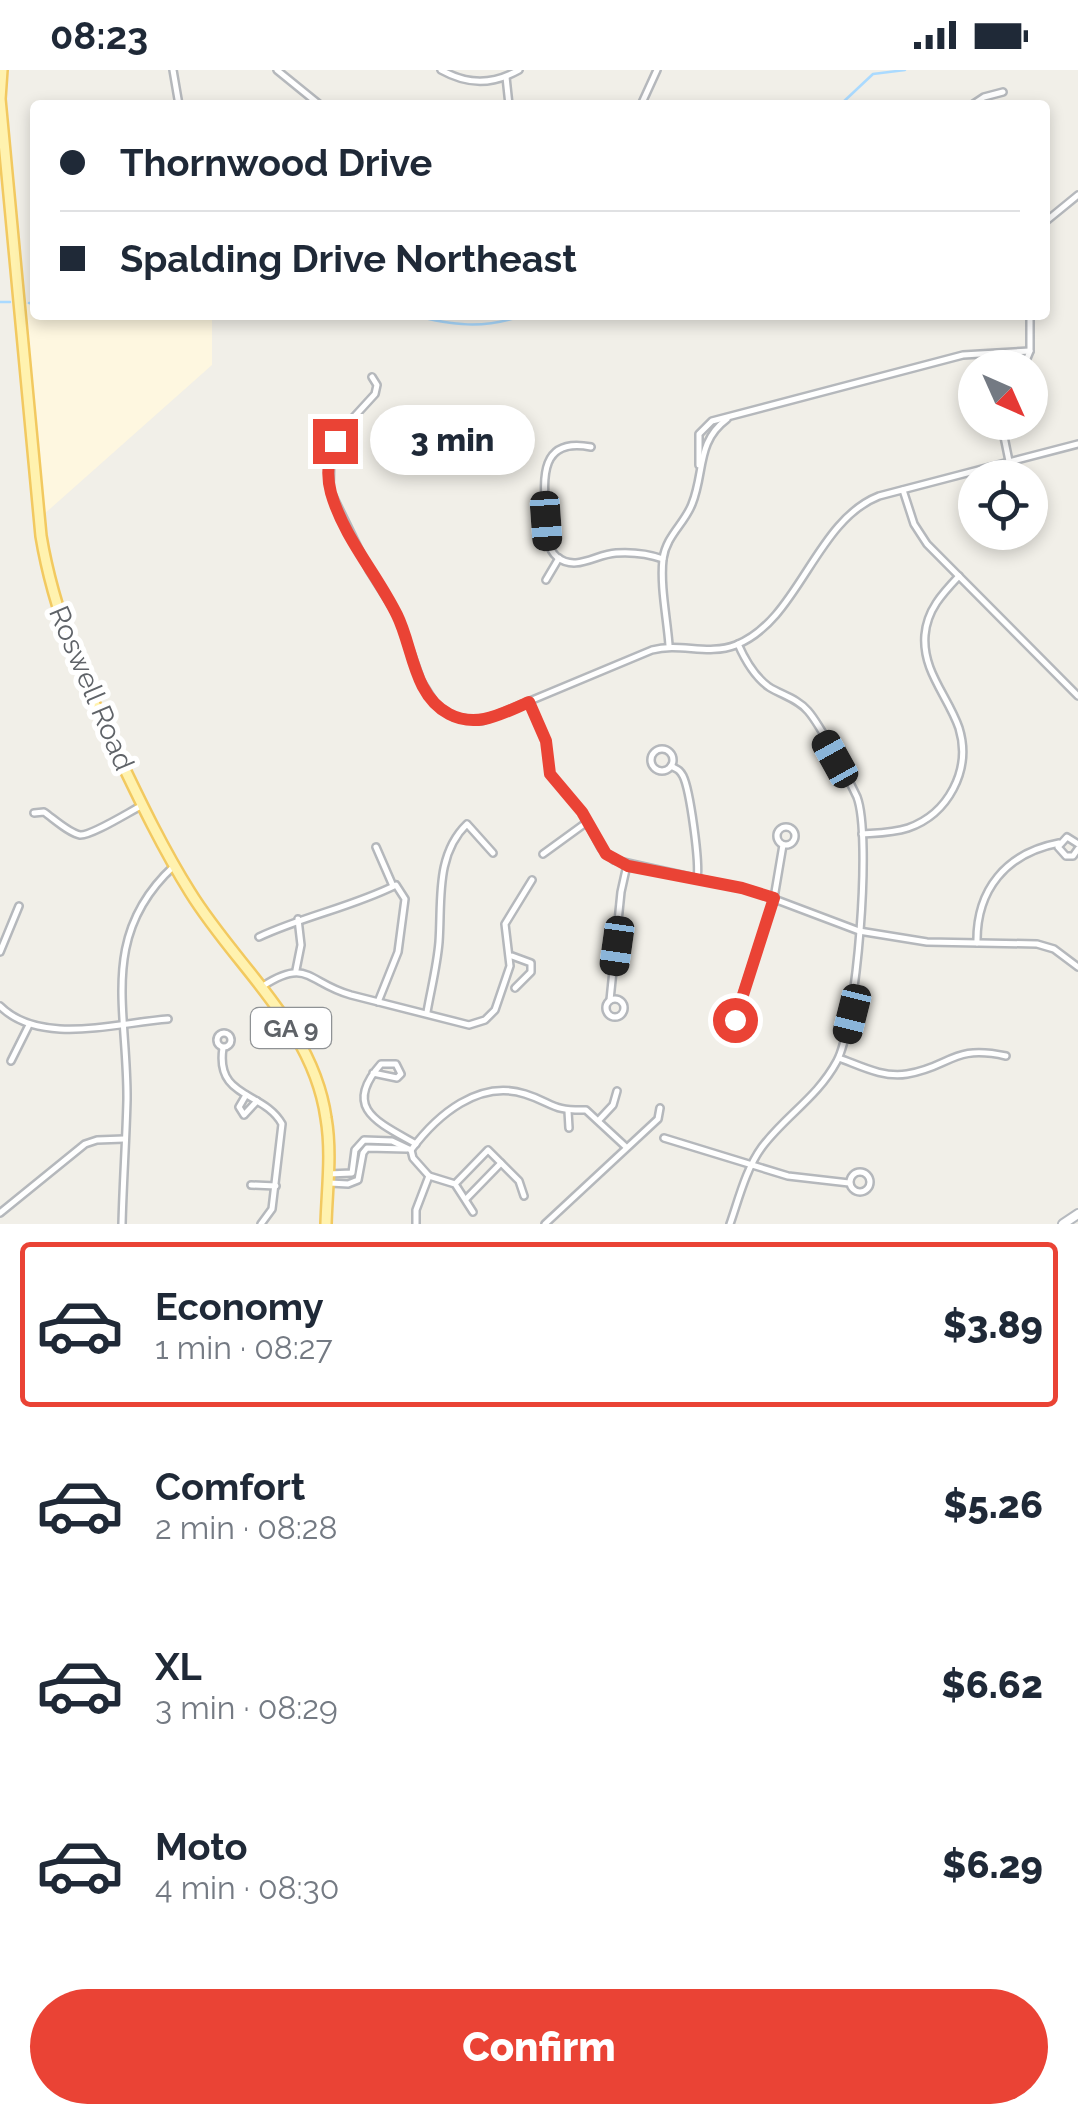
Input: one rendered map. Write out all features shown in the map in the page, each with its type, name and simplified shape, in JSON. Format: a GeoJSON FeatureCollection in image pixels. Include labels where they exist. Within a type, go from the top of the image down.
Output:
{"type":"FeatureCollection","features":[{"type":"Feature","properties":{"kind":"main road","name":"Roswell Road"},"geometry":{"type":"LineString","coordinates":[[2,70],[0,99],[47,571],[65,633],[142,806],[212,926],[296,1036],[318,1082],[326,1119],[326,1224]]}},
{"type":"Feature","properties":{"kind":"street"},"geometry":{"type":"LineString","coordinates":[[173,70],[178,100]]}},
{"type":"Feature","properties":{"kind":"street"},"geometry":{"type":"LineString","coordinates":[[276,70],[314,100]]}},
{"type":"Feature","properties":{"kind":"street"},"geometry":{"type":"LineString","coordinates":[[440,70],[465,81],[493,81],[519,70]]}},
{"type":"Feature","properties":{"kind":"street"},"geometry":{"type":"LineString","coordinates":[[644,100],[658,70]]}},
{"type":"Feature","properties":{"kind":"street"},"geometry":{"type":"LineString","coordinates":[[506,77],[508,100]]}},
{"type":"Feature","properties":{"kind":"street"},"geometry":{"type":"LineString","coordinates":[[980,100],[1003,92]]}},
{"type":"Feature","properties":{"kind":"street"},"geometry":{"type":"LineString","coordinates":[[1050,218],[1078,195]]}},
{"type":"Feature","properties":{"kind":"street"},"geometry":{"type":"LineString","coordinates":[[1030,320],[1030,350]]}},
{"type":"Feature","properties":{"kind":"street"},"geometry":{"type":"LineString","coordinates":[[669,646],[663,559],[670,537],[693,503],[702,429],[712,421],[958,356]]}},
{"type":"Feature","properties":{"kind":"street"},"geometry":{"type":"LineString","coordinates":[[372,377],[377,385],[376,394],[342,429],[331,452],[328,478],[334,502],[398,616],[421,681],[436,704],[454,717],[475,721],[669,646],[708,650],[738,644],[762,628],[853,511],[872,498],[958,475]]}},
{"type":"Feature","properties":{"kind":"street"},"geometry":{"type":"LineString","coordinates":[[1013,460],[1078,444]]}},
{"type":"Feature","properties":{"kind":"street"},"geometry":{"type":"LineString","coordinates":[[591,448],[562,448],[546,466],[548,542],[559,558],[576,564],[622,552],[663,559]]}},
{"type":"Feature","properties":{"kind":"street"},"geometry":{"type":"LineString","coordinates":[[904,490],[919,532],[1078,696]]}},
{"type":"Feature","properties":{"kind":"street"},"geometry":{"type":"LineString","coordinates":[[546,580],[559,558]]}},
{"type":"Feature","properties":{"kind":"street"},"geometry":{"type":"LineString","coordinates":[[862,834],[894,832],[920,822],[943,805],[958,781],[961,736],[927,664],[924,638],[933,607],[959,576]]}},
{"type":"Feature","properties":{"kind":"street"},"geometry":{"type":"LineString","coordinates":[[730,1224],[750,1165],[771,1136],[815,1094],[838,1058],[852,1014],[862,834],[856,798],[809,712],[764,682],[738,644]]}},
{"type":"Feature","properties":{"kind":"street"},"geometry":{"type":"LineString","coordinates":[[529,702],[546,741],[550,774],[606,854],[628,866],[774,898],[859,931],[927,942],[1046,946],[1078,967]]}},
{"type":"Feature","properties":{"kind":"street"},"geometry":{"type":"LineString","coordinates":[[668,750],[673,759],[671,766],[656,770],[652,754],[668,750]]}},
{"type":"Feature","properties":{"kind":"street"},"geometry":{"type":"LineString","coordinates":[[671,766],[681,773],[686,787],[700,856],[697,879]]}},
{"type":"Feature","properties":{"kind":"street"},"geometry":{"type":"LineString","coordinates":[[34,814],[44,812],[78,835],[94,834],[117,817],[142,806]]}},
{"type":"Feature","properties":{"kind":"street"},"geometry":{"type":"LineString","coordinates":[[543,854],[587,822]]}},
{"type":"Feature","properties":{"kind":"street"},"geometry":{"type":"LineString","coordinates":[[427,1012],[439,946],[448,848],[467,824],[493,853]]}},
{"type":"Feature","properties":{"kind":"street"},"geometry":{"type":"LineString","coordinates":[[977,943],[979,908],[994,879],[1022,856],[1070,836],[1078,846],[1073,856],[1066,856],[1059,850],[1059,843]]}},
{"type":"Feature","properties":{"kind":"street"},"geometry":{"type":"LineString","coordinates":[[736,1017],[774,898],[783,845]]}},
{"type":"Feature","properties":{"kind":"street"},"geometry":{"type":"LineString","coordinates":[[376,847],[393,887]]}},
{"type":"Feature","properties":{"kind":"street"},"geometry":{"type":"LineString","coordinates":[[122,1224],[127,1101],[121,969],[129,932],[174,866]]}},
{"type":"Feature","properties":{"kind":"street"},"geometry":{"type":"LineString","coordinates":[[610,1000],[621,892],[628,866]]}},
{"type":"Feature","properties":{"kind":"street"},"geometry":{"type":"LineString","coordinates":[[261,988],[284,972],[296,971],[332,990],[378,1002],[469,1025],[485,1020],[500,1000],[511,955],[504,924],[532,880]]}},
{"type":"Feature","properties":{"kind":"street"},"geometry":{"type":"LineString","coordinates":[[259,937],[298,919],[368,899],[396,885],[405,900],[398,952],[378,1002]]}},
{"type":"Feature","properties":{"kind":"street"},"geometry":{"type":"LineString","coordinates":[[0,952],[19,906]]}},
{"type":"Feature","properties":{"kind":"street"},"geometry":{"type":"LineString","coordinates":[[296,971],[301,944],[298,919]]}},
{"type":"Feature","properties":{"kind":"street"},"geometry":{"type":"LineString","coordinates":[[511,955],[530,963],[531,972],[515,988]]}},
{"type":"Feature","properties":{"kind":"street"},"geometry":{"type":"LineString","coordinates":[[0,1006],[29,1026],[55,1030],[168,1019]]}},
{"type":"Feature","properties":{"kind":"street"},"geometry":{"type":"LineString","coordinates":[[12,1061],[29,1026]]}},
{"type":"Feature","properties":{"kind":"street"},"geometry":{"type":"LineString","coordinates":[[223,1048],[220,1062],[227,1079],[276,1112],[282,1124],[272,1209],[261,1224]]}},
{"type":"Feature","properties":{"kind":"street"},"geometry":{"type":"LineString","coordinates":[[838,1058],[896,1075],[920,1071],[970,1052],[1006,1056]]}},
{"type":"Feature","properties":{"kind":"street"},"geometry":{"type":"LineString","coordinates":[[373,1073],[391,1078],[401,1074],[396,1064],[381,1064],[373,1073],[362,1098],[366,1109],[412,1148],[413,1158],[429,1176],[455,1184],[473,1212]]}},
{"type":"Feature","properties":{"kind":"street"},"geometry":{"type":"LineString","coordinates":[[412,1148],[466,1097],[511,1090],[530,1095],[547,1106],[586,1110],[626,1148]]}},
{"type":"Feature","properties":{"kind":"street"},"geometry":{"type":"LineString","coordinates":[[599,1120],[614,1105],[617,1092]]}},
{"type":"Feature","properties":{"kind":"street"},"geometry":{"type":"LineString","coordinates":[[246,1095],[240,1107],[244,1115],[257,1101]]}},
{"type":"Feature","properties":{"kind":"street"},"geometry":{"type":"LineString","coordinates":[[545,1224],[658,1119],[660,1108]]}},
{"type":"Feature","properties":{"kind":"street"},"geometry":{"type":"LineString","coordinates":[[568,1110],[569,1128]]}},
{"type":"Feature","properties":{"kind":"street"},"geometry":{"type":"LineString","coordinates":[[664,1138],[802,1180],[849,1183],[859,1193],[868,1189],[870,1182],[865,1173],[858,1172],[849,1183]]}},
{"type":"Feature","properties":{"kind":"street"},"geometry":{"type":"LineString","coordinates":[[0,1212],[85,1144],[124,1139]]}},
{"type":"Feature","properties":{"kind":"street"},"geometry":{"type":"LineString","coordinates":[[328,1178],[352,1174],[355,1150],[364,1140],[412,1148]]}},
{"type":"Feature","properties":{"kind":"street"},"geometry":{"type":"LineString","coordinates":[[455,1184],[488,1150],[519,1181],[524,1196]]}},
{"type":"Feature","properties":{"kind":"street"},"geometry":{"type":"LineString","coordinates":[[466,1198],[501,1163]]}},
{"type":"Feature","properties":{"kind":"street"},"geometry":{"type":"LineString","coordinates":[[416,1224],[416,1210],[429,1176]]}},
{"type":"Feature","properties":{"kind":"street"},"geometry":{"type":"LineString","coordinates":[[251,1184],[276,1186]]}},
{"type":"Feature","properties":{"kind":"street"},"geometry":{"type":"LineString","coordinates":[[1063,1224],[1078,1214]]}},
{"type":"Feature","properties":{"kind":"shaded area"},"geometry":{"type":"Polygon","coordinates":[[[23,304],[30,304],[30,320],[212,320],[212,365],[42,516],[23,304]]]}},
{"type":"Feature","properties":{"kind":"waterway"},"geometry":{"type":"LineString","coordinates":[[845,100],[873,74],[905,70]]}},
{"type":"Feature","properties":{"kind":"waterway"},"geometry":{"type":"LineString","coordinates":[[0,302],[10,302]]}},
{"type":"Feature","properties":{"kind":"waterway"},"geometry":{"type":"LineString","coordinates":[[435,320],[468,324],[506,320]]}},
{"type":"Feature","properties":{"kind":"route"},"geometry":{"type":"LineString","coordinates":[[335,441],[328,466],[334,502],[369,570],[392,604],[421,681],[436,704],[454,717],[475,721],[529,702],[546,741],[547,766],[553,780],[582,812],[606,854],[628,866],[774,898],[735,1020]]}}]}
